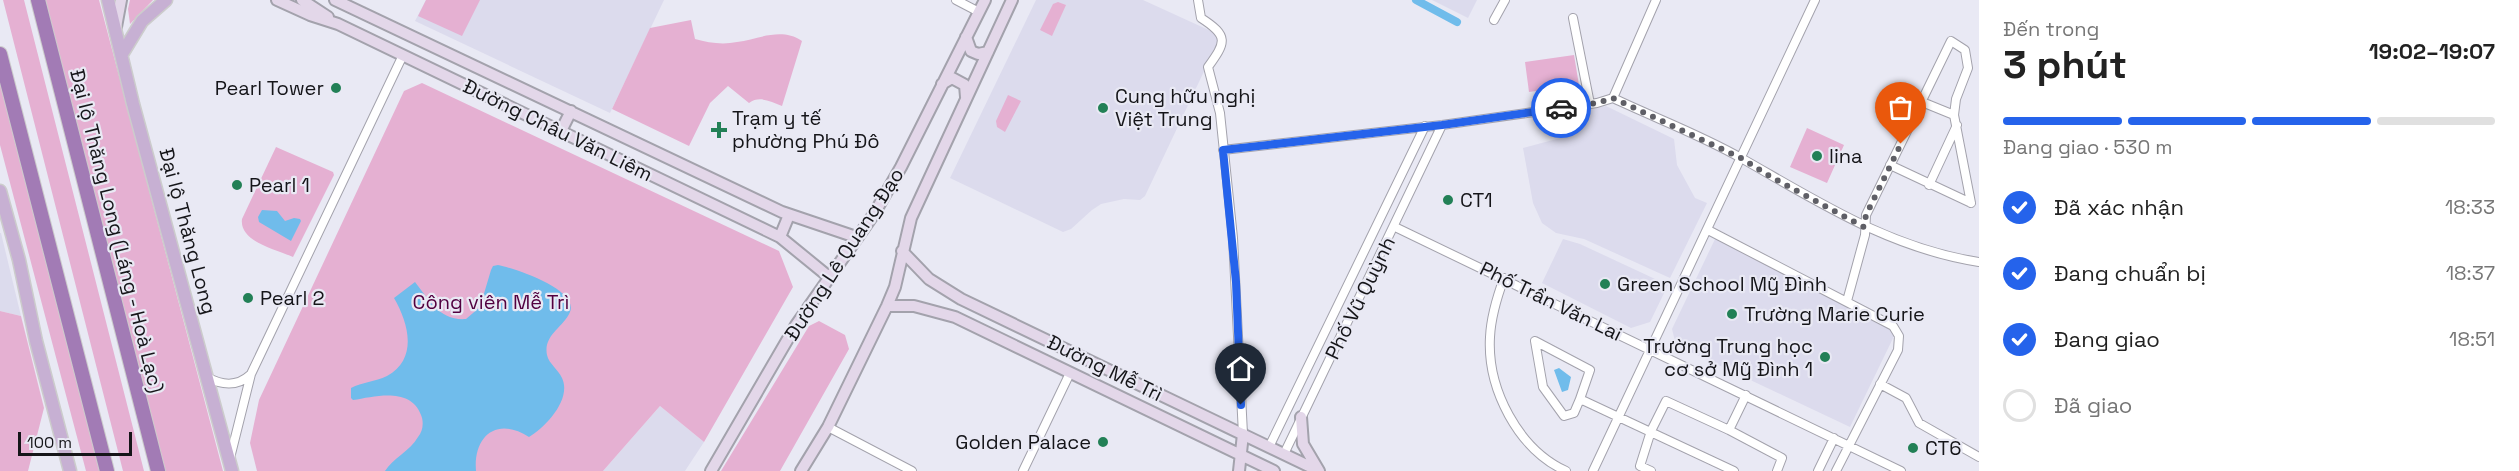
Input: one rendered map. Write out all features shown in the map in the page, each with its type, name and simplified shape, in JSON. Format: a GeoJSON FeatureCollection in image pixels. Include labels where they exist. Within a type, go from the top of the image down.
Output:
{"type":"FeatureCollection","features":[{"type":"Feature","properties":{"kind":"highway","name":"Đại lộ Thăng Long (Láng - Hoà Lạc)"},"geometry":{"type":"LineString","coordinates":[[38,0],[158,471]]}},
{"type":"Feature","properties":{"kind":"highway"},"geometry":{"type":"LineString","coordinates":[[0,54],[107,471]]}},
{"type":"Feature","properties":{"kind":"main road","name":"Đại lộ Thăng Long"},"geometry":{"type":"LineString","coordinates":[[108,0],[133,104],[231,466]]}},
{"type":"Feature","properties":{"kind":"main road"},"geometry":{"type":"LineString","coordinates":[[116,31],[121,0]]}},
{"type":"Feature","properties":{"kind":"main road"},"geometry":{"type":"LineString","coordinates":[[122,54],[141,21],[166,0]]}},
{"type":"Feature","properties":{"kind":"main road","name":"Đường Châu Văn Liêm"},"geometry":{"type":"LineString","coordinates":[[277,0],[310,15],[338,24],[404,55],[780,237],[829,277]]}},
{"type":"Feature","properties":{"kind":"main road"},"geometry":{"type":"LineString","coordinates":[[302,0],[338,24]]}},
{"type":"Feature","properties":{"kind":"main road","name":"Đường Châu Văn Liêm"},"geometry":{"type":"LineString","coordinates":[[335,0],[789,215],[856,237]]}},
{"type":"Feature","properties":{"kind":"main road","name":"Đường Lê Quang Đạo"},"geometry":{"type":"LineString","coordinates":[[711,471],[796,325],[874,214],[901,167],[985,0]]}},
{"type":"Feature","properties":{"kind":"main road","name":"Đường Lê Quang Đạo"},"geometry":{"type":"LineString","coordinates":[[801,471],[828,427],[887,306],[895,287],[911,218],[1012,0]]}},
{"type":"Feature","properties":{"kind":"main road"},"geometry":{"type":"LineString","coordinates":[[966,37],[971,51],[978,54],[988,52]]}},
{"type":"Feature","properties":{"kind":"main road"},"geometry":{"type":"LineString","coordinates":[[942,84],[952,78],[959,81],[964,85],[966,98]]}},
{"type":"Feature","properties":{"kind":"main road"},"geometry":{"type":"LineString","coordinates":[[561,131],[571,111]]}},
{"type":"Feature","properties":{"kind":"main road"},"geometry":{"type":"LineString","coordinates":[[0,191],[4,223],[69,471]]}},
{"type":"Feature","properties":{"kind":"main road"},"geometry":{"type":"LineString","coordinates":[[780,237],[789,215]]}},
{"type":"Feature","properties":{"kind":"main road","name":"Đường Mễ Trì"},"geometry":{"type":"LineString","coordinates":[[902,251],[929,279],[961,299],[1319,471]]}},
{"type":"Feature","properties":{"kind":"main road"},"geometry":{"type":"LineString","coordinates":[[953,316],[961,299]]}},
{"type":"Feature","properties":{"kind":"main road","name":"Đường Mễ Trì"},"geometry":{"type":"LineString","coordinates":[[887,306],[914,306],[953,316],[1271,470]]}},
{"type":"Feature","properties":{"kind":"main road"},"geometry":{"type":"LineString","coordinates":[[1301,417],[1304,445],[1319,471]]}},
{"type":"Feature","properties":{"kind":"main road"},"geometry":{"type":"LineString","coordinates":[[1239,471],[1243,434]]}},
{"type":"Feature","properties":{"kind":"main road"},"geometry":{"type":"LineString","coordinates":[[1269,447],[1271,470]]}},
{"type":"Feature","properties":{"kind":"main road","name":"Phố Vũ Quỳnh"},"geometry":{"type":"LineString","coordinates":[[1271,470],[1284,454]]}},
{"type":"Feature","properties":{"kind":"street"},"geometry":{"type":"LineString","coordinates":[[956,0],[979,12]]}},
{"type":"Feature","properties":{"kind":"street"},"geometry":{"type":"LineString","coordinates":[[1198,0],[1201,18],[1219,30],[1222,37],[1222,46],[1208,67],[1218,104],[1235,271],[1243,434]]}},
{"type":"Feature","properties":{"kind":"street"},"geometry":{"type":"LineString","coordinates":[[1494,20],[1505,0]]}},
{"type":"Feature","properties":{"kind":"street"},"geometry":{"type":"LineString","coordinates":[[1613,98],[1656,0]]}},
{"type":"Feature","properties":{"kind":"street"},"geometry":{"type":"LineString","coordinates":[[1593,471],[1815,0]]}},
{"type":"Feature","properties":{"kind":"street"},"geometry":{"type":"LineString","coordinates":[[1573,18],[1590,104]]}},
{"type":"Feature","properties":{"kind":"street"},"geometry":{"type":"LineString","coordinates":[[1847,300],[1865,235],[1866,215],[1890,165],[1922,102],[1951,41],[1965,50],[1968,68],[1956,99],[1954,115],[1971,203],[1890,165]]}},
{"type":"Feature","properties":{"kind":"street"},"geometry":{"type":"LineString","coordinates":[[231,466],[251,374],[404,55]]}},
{"type":"Feature","properties":{"kind":"street"},"geometry":{"type":"LineString","coordinates":[[1223,150],[1442,125],[1590,104],[1613,98],[1741,158],[1771,177],[1864,227],[1953,258],[1979,262]]}},
{"type":"Feature","properties":{"kind":"street"},"geometry":{"type":"LineString","coordinates":[[1922,102],[1954,115]]}},
{"type":"Feature","properties":{"kind":"street","name":"Phố Vũ Quỳnh"},"geometry":{"type":"LineString","coordinates":[[1284,454],[1442,125]]}},
{"type":"Feature","properties":{"kind":"street"},"geometry":{"type":"LineString","coordinates":[[1929,184],[1957,125]]}},
{"type":"Feature","properties":{"kind":"street","name":"Phố Vũ Quỳnh"},"geometry":{"type":"LineString","coordinates":[[1269,447],[1425,126]]}},
{"type":"Feature","properties":{"kind":"street","name":"Phố Trần Văn Lai"},"geometry":{"type":"LineString","coordinates":[[1395,227],[1901,471]]}},
{"type":"Feature","properties":{"kind":"street"},"geometry":{"type":"LineString","coordinates":[[1708,230],[1847,300],[1893,326],[1899,336],[1898,350],[1836,471]]}},
{"type":"Feature","properties":{"kind":"street"},"geometry":{"type":"LineString","coordinates":[[1504,278],[1494,310],[1490,336],[1494,376],[1508,412],[1524,438],[1539,454],[1566,471]]}},
{"type":"Feature","properties":{"kind":"street"},"geometry":{"type":"LineString","coordinates":[[1535,341],[1590,370],[1580,399],[1574,413],[1564,416],[1543,387],[1535,341]]}},
{"type":"Feature","properties":{"kind":"street"},"geometry":{"type":"LineString","coordinates":[[1023,471],[1070,373]]}},
{"type":"Feature","properties":{"kind":"street"},"geometry":{"type":"LineString","coordinates":[[207,377],[224,384],[244,380],[251,374]]}},
{"type":"Feature","properties":{"kind":"street"},"geometry":{"type":"LineString","coordinates":[[1880,384],[1906,398],[1919,423],[1979,457]]}},
{"type":"Feature","properties":{"kind":"street"},"geometry":{"type":"LineString","coordinates":[[1729,430],[1746,395]]}},
{"type":"Feature","properties":{"kind":"street"},"geometry":{"type":"LineString","coordinates":[[1580,399],[1734,471]]}},
{"type":"Feature","properties":{"kind":"street"},"geometry":{"type":"LineString","coordinates":[[1651,471],[1640,466],[1651,431],[1666,401],[1782,458],[1777,471]]}},
{"type":"Feature","properties":{"kind":"street"},"geometry":{"type":"LineString","coordinates":[[828,427],[912,471]]}},
{"type":"Feature","properties":{"kind":"street"},"geometry":{"type":"LineString","coordinates":[[1818,471],[1834,438]]}},
{"type":"Feature","properties":{"kind":"shaded area"},"geometry":{"type":"Polygon","coordinates":[[[426,0],[664,0],[610,113],[415,21],[426,0]]]}},
{"type":"Feature","properties":{"kind":"shaded area"},"geometry":{"type":"Polygon","coordinates":[[[1036,0],[1143,0],[1213,32],[1218,38],[1145,196],[1140,200],[1124,199],[1101,204],[1071,229],[1063,232],[950,178],[1036,0]]]}},
{"type":"Feature","properties":{"kind":"shaded area"},"geometry":{"type":"Polygon","coordinates":[[[1432,0],[1477,0],[1468,18],[1432,0]]]}},
{"type":"Feature","properties":{"kind":"shaded area"},"geometry":{"type":"Polygon","coordinates":[[[1606,106],[1674,139],[1677,165],[1695,198],[1707,203],[1670,278],[1584,239],[1556,233],[1542,223],[1533,203],[1523,148],[1564,137],[1558,115],[1606,106]]]}},
{"type":"Feature","properties":{"kind":"shaded area"},"geometry":{"type":"Polygon","coordinates":[[[1,233],[21,316],[0,311],[1,233]]]}},
{"type":"Feature","properties":{"kind":"shaded area"},"geometry":{"type":"Polygon","coordinates":[[[1716,237],[1845,303],[1896,332],[1850,427],[1676,345],[1672,329],[1716,237]]]}},
{"type":"Feature","properties":{"kind":"shaded area","name":"Green School Mỹ Đình"},"geometry":{"type":"Polygon","coordinates":[[[1563,239],[1580,244],[1668,285],[1650,322],[1631,328],[1542,283],[1563,239]]]}},
{"type":"Feature","properties":{"kind":"shaded area"},"geometry":{"type":"Polygon","coordinates":[[[660,406],[704,442],[685,471],[603,471],[660,406]]]}},
{"type":"Feature","properties":{"kind":"green space"},"geometry":{"type":"Polygon","coordinates":[[[3,0],[24,0],[144,471],[123,471],[3,0]]]}},
{"type":"Feature","properties":{"kind":"green space"},"geometry":{"type":"Polygon","coordinates":[[[44,0],[99,0],[223,471],[161,471],[44,0]]]}},
{"type":"Feature","properties":{"kind":"green space"},"geometry":{"type":"Polygon","coordinates":[[[130,0],[153,0],[130,24],[128,9],[130,0]]]}},
{"type":"Feature","properties":{"kind":"green space"},"geometry":{"type":"Polygon","coordinates":[[[426,0],[480,0],[462,36],[418,16],[426,0]]]}},
{"type":"Feature","properties":{"kind":"green space"},"geometry":{"type":"Polygon","coordinates":[[[1058,2],[1066,5],[1052,36],[1040,30],[1053,4],[1058,2]]]}},
{"type":"Feature","properties":{"kind":"green space"},"geometry":{"type":"Polygon","coordinates":[[[691,20],[695,39],[706,42],[732,43],[778,34],[802,41],[782,106],[761,99],[749,103],[728,86],[710,103],[689,146],[612,109],[650,28],[691,20]]]}},
{"type":"Feature","properties":{"kind":"green space"},"geometry":{"type":"Polygon","coordinates":[[[1574,55],[1579,85],[1529,92],[1525,62],[1574,55]]]}},
{"type":"Feature","properties":{"kind":"green space"},"geometry":{"type":"Polygon","coordinates":[[[0,71],[100,471],[86,471],[0,145],[0,71]]]}},
{"type":"Feature","properties":{"kind":"green space","name":"Công viên Mễ Trì"},"geometry":{"type":"Polygon","coordinates":[[[422,83],[779,251],[793,287],[704,442],[660,406],[603,471],[257,471],[250,443],[259,400],[404,91],[422,83]]]}},
{"type":"Feature","properties":{"kind":"green space"},"geometry":{"type":"Polygon","coordinates":[[[1008,95],[1021,101],[1005,132],[997,127],[996,121],[1008,95]]]}},
{"type":"Feature","properties":{"kind":"green space","name":"lina"},"geometry":{"type":"Polygon","coordinates":[[[1807,128],[1844,145],[1827,183],[1790,167],[1807,128]]]}},
{"type":"Feature","properties":{"kind":"green space"},"geometry":{"type":"Polygon","coordinates":[[[276,147],[333,172],[334,175],[293,257],[260,244],[246,234],[243,227],[242,219],[276,147]]]}},
{"type":"Feature","properties":{"kind":"green space"},"geometry":{"type":"Polygon","coordinates":[[[0,311],[21,316],[44,408],[28,471],[0,471],[0,311]]]}},
{"type":"Feature","properties":{"kind":"green space"},"geometry":{"type":"Polygon","coordinates":[[[819,321],[845,335],[849,349],[780,471],[721,471],[809,326],[819,321]]]}},
{"type":"Feature","properties":{"kind":"water"},"geometry":{"type":"Polygon","coordinates":[[[262,210],[277,211],[285,221],[300,219],[291,241],[259,222],[258,217],[262,210]]]}},
{"type":"Feature","properties":{"kind":"water"},"geometry":{"type":"Polygon","coordinates":[[[498,265],[543,281],[565,295],[570,304],[567,318],[551,337],[547,348],[548,358],[562,378],[564,386],[556,412],[543,427],[529,437],[507,429],[497,429],[489,433],[479,448],[476,471],[385,471],[420,435],[421,415],[416,406],[401,397],[382,396],[353,400],[351,388],[387,376],[397,369],[403,360],[407,351],[407,330],[394,298],[415,282],[430,302],[442,313],[457,319],[466,319],[480,307],[491,270],[493,266],[498,265]]]}},
{"type":"Feature","properties":{"kind":"water"},"geometry":{"type":"Polygon","coordinates":[[[1559,368],[1571,377],[1568,390],[1562,392],[1554,370],[1559,368]]]}},
{"type":"Feature","properties":{"kind":"waterway"},"geometry":{"type":"LineString","coordinates":[[1416,0],[1457,22]]}},
{"type":"Feature","properties":{"kind":"way so far"},"geometry":{"type":"LineString","coordinates":[[1561,108],[1597,103],[1613,98],[1741,158],[1771,177],[1864,227],[1866,215],[1901,144]]}},
{"type":"Feature","properties":{"kind":"place","name":"Pearl Tower"},"geometry":{"type":"Point","coordinates":[336,88]}},
{"type":"Feature","properties":{"kind":"place","name":"Cung hữu nghị Việt Trung"},"geometry":{"type":"Point","coordinates":[1103,108]}},
{"type":"Feature","properties":{"kind":"place","name":"Trạm y tế phường Phú Đô"},"geometry":{"type":"Point","coordinates":[719,130]}},
{"type":"Feature","properties":{"kind":"place","name":"lina"},"geometry":{"type":"Point","coordinates":[1817,156]}},
{"type":"Feature","properties":{"kind":"place","name":"Pearl 1"},"geometry":{"type":"Point","coordinates":[237,185]}},
{"type":"Feature","properties":{"kind":"place","name":"CT1"},"geometry":{"type":"Point","coordinates":[1448,200]}},
{"type":"Feature","properties":{"kind":"place","name":"Green School Mỹ Đình"},"geometry":{"type":"Point","coordinates":[1605,284]}},
{"type":"Feature","properties":{"kind":"place","name":"Pearl 2"},"geometry":{"type":"Point","coordinates":[248,298]}},
{"type":"Feature","properties":{"kind":"place","name":"Trường Marie Curie"},"geometry":{"type":"Point","coordinates":[1732,314]}},
{"type":"Feature","properties":{"kind":"place","name":"Trường Trung học cơ sở Mỹ Đình 1"},"geometry":{"type":"Point","coordinates":[1825,357]}},
{"type":"Feature","properties":{"kind":"place","name":"Golden Palace"},"geometry":{"type":"Point","coordinates":[1103,442]}},
{"type":"Feature","properties":{"kind":"place","name":"CT6"},"geometry":{"type":"Point","coordinates":[1913,448]}},
{"type":"Feature","properties":{"kind":"route"},"geometry":{"type":"LineString","coordinates":[[1241,405],[1233,238],[1223,150],[1442,125],[1561,108]]}}]}
